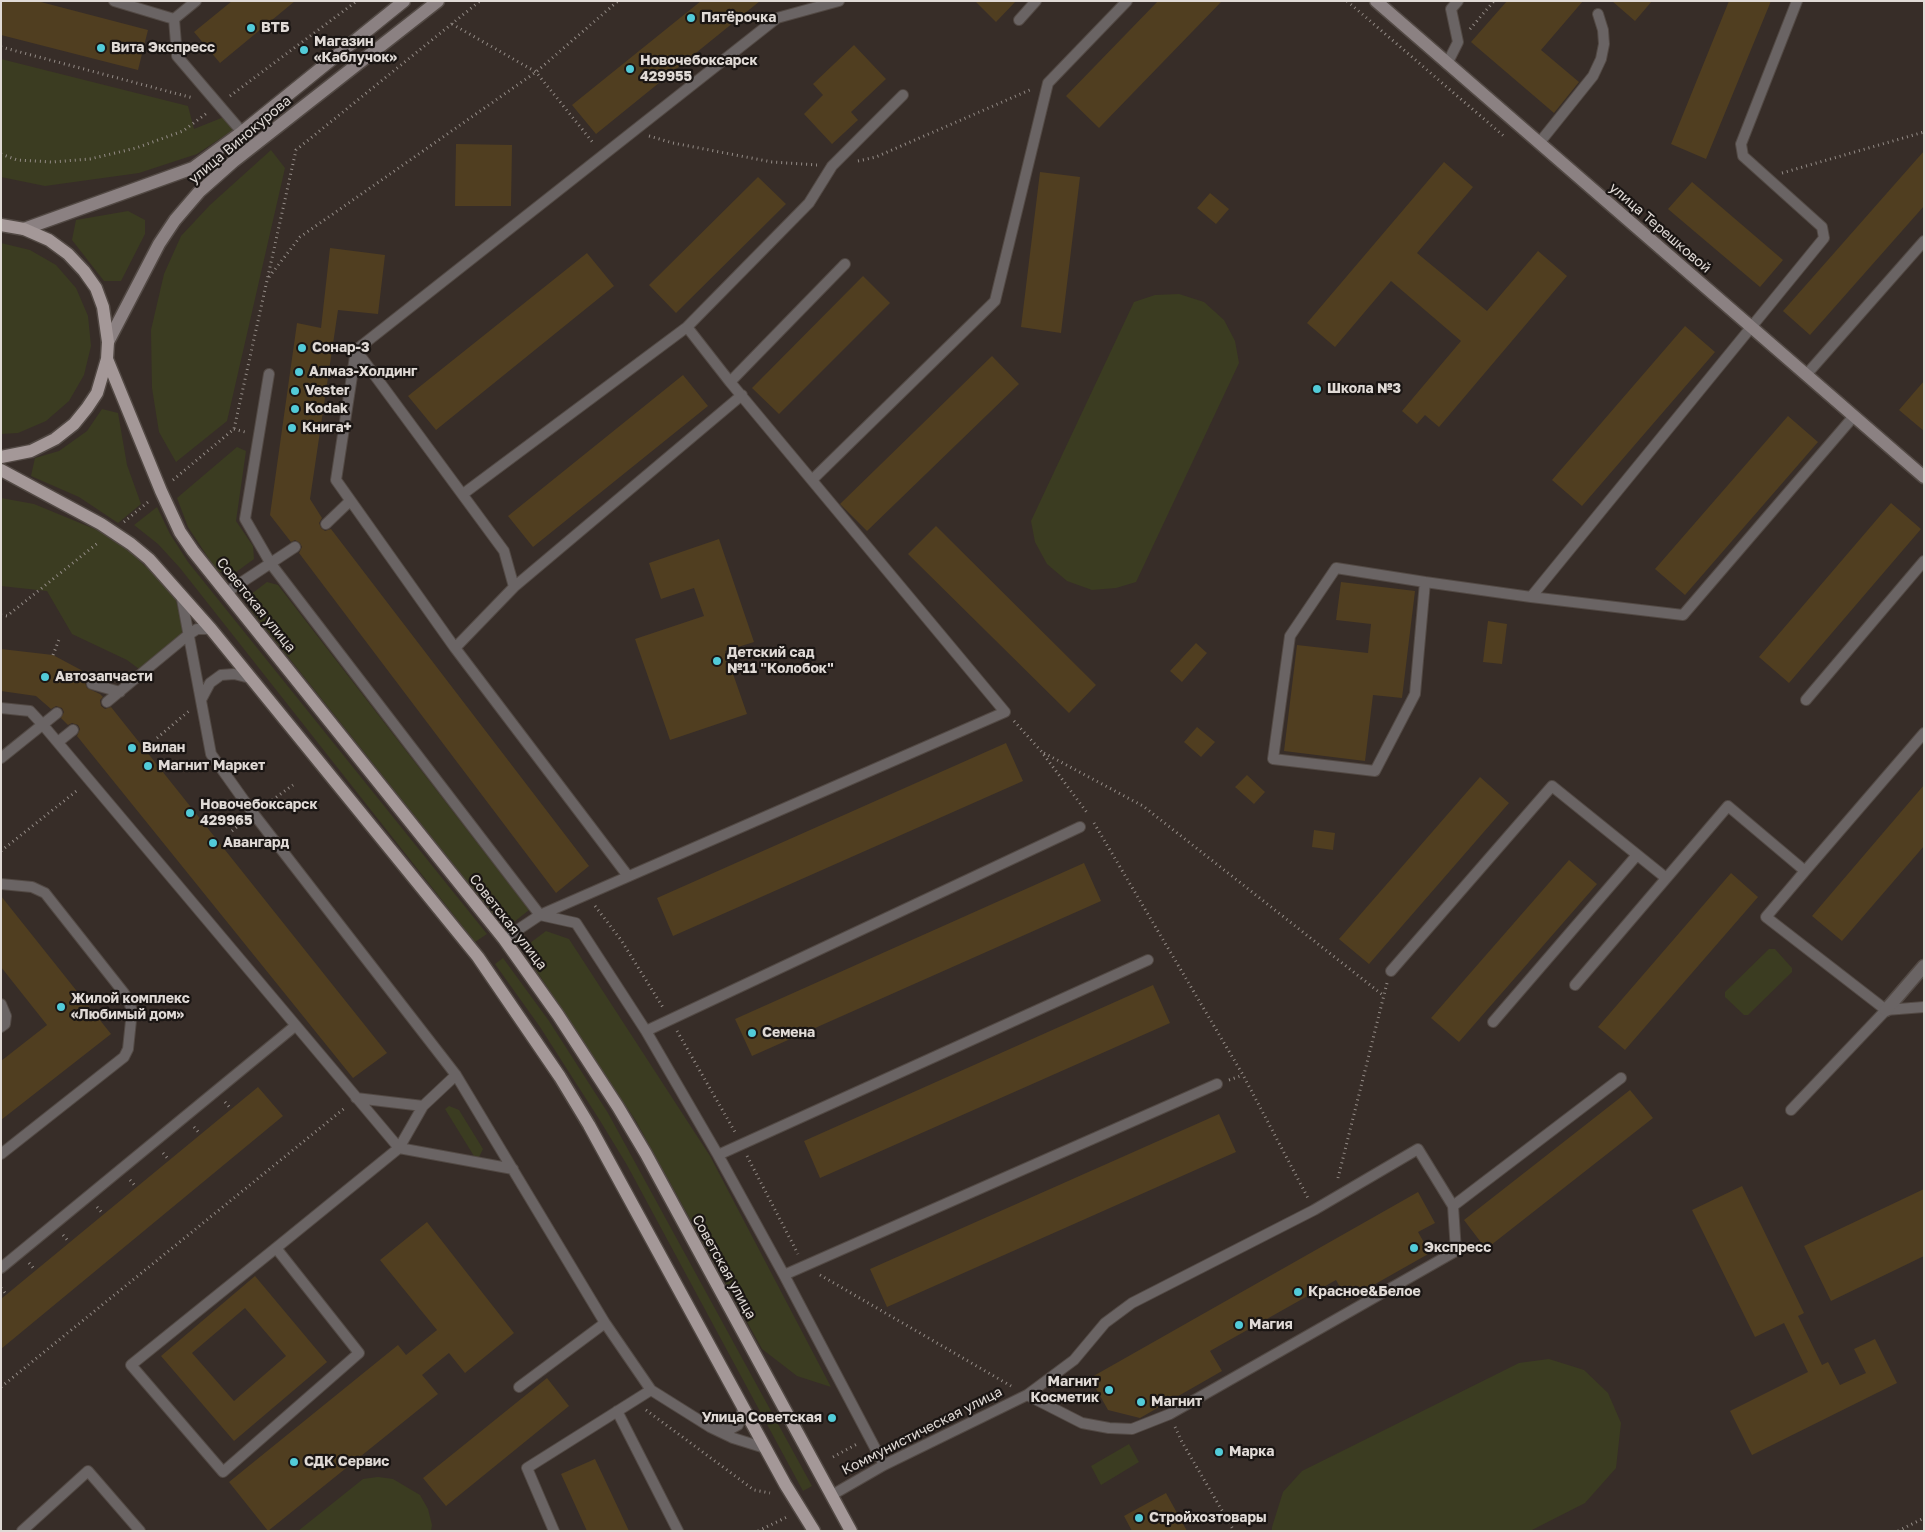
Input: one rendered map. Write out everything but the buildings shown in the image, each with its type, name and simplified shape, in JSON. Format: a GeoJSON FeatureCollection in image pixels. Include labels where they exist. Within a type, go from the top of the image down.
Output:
{"type":"FeatureCollection","features":[{"type":"Feature","properties":{"kind":"main road","name":"улица Винокурова"},"geometry":{"type":"LineString","coordinates":[[24,229],[193,168],[242,132],[404,1]]}},
{"type":"Feature","properties":{"kind":"main road","name":"улица Винокурова"},"geometry":{"type":"LineString","coordinates":[[108,342],[159,244],[175,220],[199,192],[234,161],[438,1]]}},
{"type":"Feature","properties":{"kind":"main road","name":"улица Терешковой"},"geometry":{"type":"LineString","coordinates":[[1376,1],[1806,375],[1922,472]]}},
{"type":"Feature","properties":{"kind":"main road"},"geometry":{"type":"LineString","coordinates":[[1,457],[31,451],[55,439],[74,424],[97,393],[107,359],[108,342],[103,306],[96,288],[84,270],[68,254],[49,240],[24,229],[2,225]]}},
{"type":"Feature","properties":{"kind":"main road","name":"Советская улица"},"geometry":{"type":"LineString","coordinates":[[107,359],[170,513],[193,551],[504,939],[558,1015],[618,1107],[851,1531]]}},
{"type":"Feature","properties":{"kind":"main road"},"geometry":{"type":"LineString","coordinates":[[1,470],[102,524],[149,559],[211,629],[478,957],[580,1109],[616,1171],[766,1448],[814,1531]]}},
{"type":"Feature","properties":{"kind":"street"},"geometry":{"type":"LineString","coordinates":[[1886,1010],[1924,966]]}},
{"type":"Feature","properties":{"kind":"lane"},"geometry":{"type":"LineString","coordinates":[[114,1],[174,19]]}},
{"type":"Feature","properties":{"kind":"lane"},"geometry":{"type":"LineString","coordinates":[[174,19],[196,1]]}},
{"type":"Feature","properties":{"kind":"lane"},"geometry":{"type":"LineString","coordinates":[[628,876],[455,648],[336,480],[356,350],[777,18],[839,1]]}},
{"type":"Feature","properties":{"kind":"lane"},"geometry":{"type":"LineString","coordinates":[[1019,20],[1036,1]]}},
{"type":"Feature","properties":{"kind":"lane"},"geometry":{"type":"LineString","coordinates":[[812,480],[995,301],[1048,82],[1127,1]]}},
{"type":"Feature","properties":{"kind":"lane"},"geometry":{"type":"LineString","coordinates":[[1447,64],[1458,42],[1451,9],[1458,1]]}},
{"type":"Feature","properties":{"kind":"lane"},"geometry":{"type":"LineString","coordinates":[[1531,597],[1824,238],[1822,227],[1743,156],[1741,144],[1797,1]]}},
{"type":"Feature","properties":{"kind":"lane"},"geometry":{"type":"LineString","coordinates":[[1540,142],[1593,76],[1601,59],[1604,44],[1603,30],[1598,14]]}},
{"type":"Feature","properties":{"kind":"lane"},"geometry":{"type":"LineString","coordinates":[[174,19],[177,56],[242,132]]}},
{"type":"Feature","properties":{"kind":"lane"},"geometry":{"type":"LineString","coordinates":[[463,494],[687,327],[810,203],[832,166],[903,95]]}},
{"type":"Feature","properties":{"kind":"lane"},"geometry":{"type":"LineString","coordinates":[[1806,375],[1924,241]]}},
{"type":"Feature","properties":{"kind":"lane"},"geometry":{"type":"LineString","coordinates":[[730,382],[845,264]]}},
{"type":"Feature","properties":{"kind":"lane"},"geometry":{"type":"LineString","coordinates":[[504,939],[540,914],[1005,712],[730,382],[687,327]]}},
{"type":"Feature","properties":{"kind":"lane"},"geometry":{"type":"LineString","coordinates":[[356,350],[504,551],[514,587]]}},
{"type":"Feature","properties":{"kind":"lane"},"geometry":{"type":"LineString","coordinates":[[269,374],[245,519],[271,564],[540,914],[576,924],[646,1031],[718,1155],[784,1275],[884,1465]]}},
{"type":"Feature","properties":{"kind":"lane"},"geometry":{"type":"LineString","coordinates":[[455,648],[514,587],[742,395]]}},
{"type":"Feature","properties":{"kind":"lane"},"geometry":{"type":"LineString","coordinates":[[1425,582],[1416,694],[1375,771],[1273,759],[1290,636],[1336,568],[1531,597],[1683,615],[1854,416]]}},
{"type":"Feature","properties":{"kind":"lane"},"geometry":{"type":"LineString","coordinates":[[326,524],[350,501]]}},
{"type":"Feature","properties":{"kind":"lane"},"geometry":{"type":"LineString","coordinates":[[227,592],[294,547]]}},
{"type":"Feature","properties":{"kind":"lane"},"geometry":{"type":"LineString","coordinates":[[1806,700],[1922,568]]}},
{"type":"Feature","properties":{"kind":"lane"},"geometry":{"type":"LineString","coordinates":[[181,594],[211,754],[259,821],[456,1075],[605,1323],[650,1390],[710,1427],[733,1438],[766,1448]]}},
{"type":"Feature","properties":{"kind":"lane"},"geometry":{"type":"LineString","coordinates":[[107,702],[188,635],[198,629],[211,629]]}},
{"type":"Feature","properties":{"kind":"lane"},"geometry":{"type":"LineString","coordinates":[[201,700],[210,683],[221,675],[234,674],[250,678]]}},
{"type":"Feature","properties":{"kind":"lane"},"geometry":{"type":"LineString","coordinates":[[92,684],[120,692]]}},
{"type":"Feature","properties":{"kind":"lane"},"geometry":{"type":"LineString","coordinates":[[1,708],[30,711],[43,725],[89,782],[399,1148],[513,1169]]}},
{"type":"Feature","properties":{"kind":"lane"},"geometry":{"type":"LineString","coordinates":[[1,758],[57,713]]}},
{"type":"Feature","properties":{"kind":"lane"},"geometry":{"type":"LineString","coordinates":[[58,742],[73,730]]}},
{"type":"Feature","properties":{"kind":"lane"},"geometry":{"type":"LineString","coordinates":[[1886,1010],[1766,917],[1924,733]]}},
{"type":"Feature","properties":{"kind":"lane"},"geometry":{"type":"LineString","coordinates":[[1391,971],[1552,786],[1666,878]]}},
{"type":"Feature","properties":{"kind":"lane"},"geometry":{"type":"LineString","coordinates":[[1575,986],[1728,806],[1805,871]]}},
{"type":"Feature","properties":{"kind":"lane"},"geometry":{"type":"LineString","coordinates":[[646,1031],[1080,827]]}},
{"type":"Feature","properties":{"kind":"lane"},"geometry":{"type":"LineString","coordinates":[[1493,1022],[1638,855]]}},
{"type":"Feature","properties":{"kind":"lane"},"geometry":{"type":"LineString","coordinates":[[1,884],[32,886],[45,893],[124,993],[132,1011],[128,1049],[124,1057],[1,1154]]}},
{"type":"Feature","properties":{"kind":"lane"},"geometry":{"type":"LineString","coordinates":[[718,1155],[1148,960]]}},
{"type":"Feature","properties":{"kind":"lane"},"geometry":{"type":"LineString","coordinates":[[1,1004],[6,1016],[1,1027]]}},
{"type":"Feature","properties":{"kind":"lane"},"geometry":{"type":"LineString","coordinates":[[1791,1110],[1886,1010],[1924,1007]]}},
{"type":"Feature","properties":{"kind":"lane"},"geometry":{"type":"LineString","coordinates":[[1,1268],[295,1026]]}},
{"type":"Feature","properties":{"kind":"lane"},"geometry":{"type":"LineString","coordinates":[[276,1248],[359,1354],[223,1472],[131,1365],[399,1148],[423,1106],[456,1075]]}},
{"type":"Feature","properties":{"kind":"lane"},"geometry":{"type":"LineString","coordinates":[[1027,1395],[1082,1423],[1109,1428],[1132,1429],[1170,1414],[1456,1251],[1453,1206],[1621,1078]]}},
{"type":"Feature","properties":{"kind":"lane"},"geometry":{"type":"LineString","coordinates":[[784,1275],[1217,1084]]}},
{"type":"Feature","properties":{"kind":"lane"},"geometry":{"type":"LineString","coordinates":[[356,1098],[423,1106]]}},
{"type":"Feature","properties":{"kind":"lane","name":"Коммунистическая улица"},"geometry":{"type":"LineString","coordinates":[[832,1495],[884,1465],[1027,1395],[1074,1360],[1105,1323],[1132,1303],[1314,1210],[1418,1149],[1453,1206]]}},
{"type":"Feature","properties":{"kind":"lane"},"geometry":{"type":"LineString","coordinates":[[519,1387],[605,1323]]}},
{"type":"Feature","properties":{"kind":"lane"},"geometry":{"type":"LineString","coordinates":[[554,1531],[527,1468],[650,1390]]}},
{"type":"Feature","properties":{"kind":"lane"},"geometry":{"type":"LineString","coordinates":[[710,1427],[729,1430],[738,1424],[743,1406]]}},
{"type":"Feature","properties":{"kind":"lane"},"geometry":{"type":"LineString","coordinates":[[617,1411],[678,1531]]}},
{"type":"Feature","properties":{"kind":"lane"},"geometry":{"type":"LineString","coordinates":[[22,1531],[88,1471],[140,1531]]}},
{"type":"Feature","properties":{"kind":"path"},"geometry":{"type":"LineString","coordinates":[[1,154],[18,160],[52,162],[90,159],[136,148],[183,131],[357,1]]}},
{"type":"Feature","properties":{"kind":"path"},"geometry":{"type":"LineString","coordinates":[[171,482],[234,429],[296,150],[480,1]]}},
{"type":"Feature","properties":{"kind":"path"},"geometry":{"type":"LineString","coordinates":[[268,278],[300,237],[536,72],[618,1]]}},
{"type":"Feature","properties":{"kind":"path"},"geometry":{"type":"LineString","coordinates":[[1347,1],[1455,96]]}},
{"type":"Feature","properties":{"kind":"path"},"geometry":{"type":"LineString","coordinates":[[1458,42],[1494,1]]}},
{"type":"Feature","properties":{"kind":"path"},"geometry":{"type":"LineString","coordinates":[[452,24],[536,72],[603,155]]}},
{"type":"Feature","properties":{"kind":"path"},"geometry":{"type":"LineString","coordinates":[[1,47],[218,105]]}},
{"type":"Feature","properties":{"kind":"path"},"geometry":{"type":"LineString","coordinates":[[1767,177],[1924,132]]}},
{"type":"Feature","properties":{"kind":"path"},"geometry":{"type":"LineString","coordinates":[[124,522],[148,502]]}},
{"type":"Feature","properties":{"kind":"path"},"geometry":{"type":"LineString","coordinates":[[1,615],[8,616],[106,536]]}},
{"type":"Feature","properties":{"kind":"path"},"geometry":{"type":"LineString","coordinates":[[53,655],[60,637]]}},
{"type":"Feature","properties":{"kind":"path"},"geometry":{"type":"LineString","coordinates":[[157,738],[201,700]]}},
{"type":"Feature","properties":{"kind":"path"},"geometry":{"type":"LineString","coordinates":[[1005,712],[1041,751],[1093,820],[1243,1075],[1314,1210]]}},
{"type":"Feature","properties":{"kind":"path"},"geometry":{"type":"LineString","coordinates":[[1041,751],[1143,806],[1384,996],[1332,1200]]}},
{"type":"Feature","properties":{"kind":"path"},"geometry":{"type":"LineString","coordinates":[[1,851],[89,782]]}},
{"type":"Feature","properties":{"kind":"path"},"geometry":{"type":"LineString","coordinates":[[587,894],[621,940],[671,1019],[741,1144],[804,1266],[1027,1395]]}},
{"type":"Feature","properties":{"kind":"path"},"geometry":{"type":"LineString","coordinates":[[2,1386],[356,1098]]}},
{"type":"Feature","properties":{"kind":"path"},"geometry":{"type":"LineString","coordinates":[[1,1288],[6,1294]]}},
{"type":"Feature","properties":{"kind":"path"},"geometry":{"type":"LineString","coordinates":[[645,1409],[754,1490],[769,1492],[774,1498]]}},
{"type":"Feature","properties":{"kind":"path"},"geometry":{"type":"LineString","coordinates":[[1170,1414],[1182,1442],[1234,1531]]}},
{"type":"Feature","properties":{"kind":"path"},"geometry":{"type":"LineString","coordinates":[[833,1457],[869,1437]]}},
{"type":"Feature","properties":{"kind":"path"},"geometry":{"type":"LineString","coordinates":[[783,1510],[792,1524]]}},
{"type":"Feature","properties":{"kind":"path"},"geometry":{"type":"LineString","coordinates":[[758,1531],[788,1516]]}},
{"type":"Feature","properties":{"kind":"path"},"geometry":{"type":"LineString","coordinates":[[1898,1531],[1924,1518]]}},
{"type":"Feature","properties":{"kind":"green space"},"geometry":{"type":"Polygon","coordinates":[[[1,59],[188,106],[194,129],[224,117],[233,130],[197,154],[139,173],[45,186],[1,177],[1,59]]]}},
{"type":"Feature","properties":{"kind":"green space"},"geometry":{"type":"Polygon","coordinates":[[[271,150],[285,168],[227,421],[176,462],[159,432],[152,388],[151,330],[164,274],[181,236],[210,205],[271,150]]]}},
{"type":"Feature","properties":{"kind":"green space"},"geometry":{"type":"Polygon","coordinates":[[[128,211],[145,220],[145,234],[121,281],[104,281],[72,240],[76,220],[128,211]]]}},
{"type":"Feature","properties":{"kind":"green space"},"geometry":{"type":"Polygon","coordinates":[[[1,243],[30,250],[56,265],[76,288],[88,316],[91,346],[84,375],[69,401],[46,421],[18,433],[1,434],[1,243]]]}},
{"type":"Feature","properties":{"kind":"green space"},"geometry":{"type":"Polygon","coordinates":[[[1179,294],[1204,302],[1224,320],[1235,341],[1239,363],[1136,582],[1116,588],[1092,590],[1067,581],[1047,564],[1035,542],[1031,521],[1134,302],[1155,295],[1179,294]]]}},
{"type":"Feature","properties":{"kind":"green space"},"geometry":{"type":"Polygon","coordinates":[[[102,409],[118,413],[127,465],[141,504],[118,523],[79,497],[31,476],[35,458],[59,451],[87,431],[102,409]]]}},
{"type":"Feature","properties":{"kind":"green space"},"geometry":{"type":"Polygon","coordinates":[[[237,447],[246,451],[236,521],[253,546],[254,559],[232,575],[217,571],[188,527],[177,498],[237,447]]]}},
{"type":"Feature","properties":{"kind":"green space"},"geometry":{"type":"Polygon","coordinates":[[[1,498],[34,504],[97,530],[129,551],[175,597],[184,632],[139,669],[127,660],[72,634],[47,591],[1,586],[1,498]]]}},
{"type":"Feature","properties":{"kind":"green space"},"geometry":{"type":"Polygon","coordinates":[[[157,507],[170,534],[188,562],[487,934],[475,942],[180,568],[158,544],[134,525],[157,507]]]}},
{"type":"Feature","properties":{"kind":"green space"},"geometry":{"type":"Polygon","coordinates":[[[267,582],[278,585],[529,910],[514,922],[494,915],[250,609],[250,595],[267,582]]]}},
{"type":"Feature","properties":{"kind":"green space"},"geometry":{"type":"Polygon","coordinates":[[[546,931],[569,939],[710,1156],[831,1387],[797,1376],[762,1349],[636,1121],[522,949],[546,931]]]}},
{"type":"Feature","properties":{"kind":"green space"},"geometry":{"type":"Polygon","coordinates":[[[1769,949],[1775,949],[1792,968],[1792,972],[1748,1015],[1744,1015],[1725,997],[1725,992],[1769,949]]]}},
{"type":"Feature","properties":{"kind":"green space"},"geometry":{"type":"Polygon","coordinates":[[[503,958],[549,1021],[608,1113],[812,1486],[803,1491],[627,1165],[540,1027],[495,964],[503,958]]]}},
{"type":"Feature","properties":{"kind":"green space"},"geometry":{"type":"Polygon","coordinates":[[[449,1106],[459,1110],[483,1149],[477,1161],[445,1109],[449,1106]]]}},
{"type":"Feature","properties":{"kind":"green space"},"geometry":{"type":"Polygon","coordinates":[[[1549,1359],[1584,1370],[1608,1393],[1621,1423],[1616,1468],[1585,1503],[1530,1531],[1272,1531],[1283,1492],[1302,1471],[1519,1363],[1549,1359]]]}},
{"type":"Feature","properties":{"kind":"green space"},"geometry":{"type":"Polygon","coordinates":[[[1129,1444],[1139,1462],[1101,1485],[1091,1466],[1129,1444]]]}},
{"type":"Feature","properties":{"kind":"green space"},"geometry":{"type":"Polygon","coordinates":[[[378,1477],[393,1479],[420,1495],[428,1509],[432,1525],[431,1531],[298,1531],[363,1479],[378,1477]]]}},
{"type":"Feature","properties":{"kind":"place","name":"Пятёрочка"},"geometry":{"type":"Point","coordinates":[691,18]}},
{"type":"Feature","properties":{"kind":"place","name":"ВТБ"},"geometry":{"type":"Point","coordinates":[251,28]}},
{"type":"Feature","properties":{"kind":"place","name":"Вита Экспресс"},"geometry":{"type":"Point","coordinates":[101,48]}},
{"type":"Feature","properties":{"kind":"place","name":"Магазин «Каблучок»"},"geometry":{"type":"Point","coordinates":[304,50]}},
{"type":"Feature","properties":{"kind":"place","name":"Новочебоксарск 429955"},"geometry":{"type":"Point","coordinates":[630,69]}},
{"type":"Feature","properties":{"kind":"place","name":"Сонар-3"},"geometry":{"type":"Point","coordinates":[302,348]}},
{"type":"Feature","properties":{"kind":"place","name":"Алмаз-Холдинг"},"geometry":{"type":"Point","coordinates":[299,372]}},
{"type":"Feature","properties":{"kind":"place","name":"Школа №3"},"geometry":{"type":"Point","coordinates":[1317,389]}},
{"type":"Feature","properties":{"kind":"place","name":"Vester"},"geometry":{"type":"Point","coordinates":[295,391]}},
{"type":"Feature","properties":{"kind":"place","name":"Kodak"},"geometry":{"type":"Point","coordinates":[295,409]}},
{"type":"Feature","properties":{"kind":"place","name":"Книга+"},"geometry":{"type":"Point","coordinates":[292,428]}},
{"type":"Feature","properties":{"kind":"place","name":"Детский сад №11 \"Колобок\""},"geometry":{"type":"Point","coordinates":[717,661]}},
{"type":"Feature","properties":{"kind":"place","name":"Автозапчасти"},"geometry":{"type":"Point","coordinates":[45,677]}},
{"type":"Feature","properties":{"kind":"place","name":"Вилан"},"geometry":{"type":"Point","coordinates":[132,748]}},
{"type":"Feature","properties":{"kind":"place","name":"Магнит Маркет"},"geometry":{"type":"Point","coordinates":[148,766]}},
{"type":"Feature","properties":{"kind":"place","name":"Новочебоксарск 429965"},"geometry":{"type":"Point","coordinates":[190,813]}},
{"type":"Feature","properties":{"kind":"place","name":"Авангард"},"geometry":{"type":"Point","coordinates":[213,843]}},
{"type":"Feature","properties":{"kind":"place","name":"Жилой комплекс «Любимый дом»"},"geometry":{"type":"Point","coordinates":[61,1007]}},
{"type":"Feature","properties":{"kind":"place","name":"Семена"},"geometry":{"type":"Point","coordinates":[752,1033]}},
{"type":"Feature","properties":{"kind":"place","name":"Экспресс"},"geometry":{"type":"Point","coordinates":[1414,1248]}},
{"type":"Feature","properties":{"kind":"place","name":"Красное&Белое"},"geometry":{"type":"Point","coordinates":[1298,1292]}},
{"type":"Feature","properties":{"kind":"place","name":"Магия"},"geometry":{"type":"Point","coordinates":[1239,1325]}},
{"type":"Feature","properties":{"kind":"place","name":"Магнит Косметик"},"geometry":{"type":"Point","coordinates":[1109,1390]}},
{"type":"Feature","properties":{"kind":"place","name":"Магнит"},"geometry":{"type":"Point","coordinates":[1141,1402]}},
{"type":"Feature","properties":{"kind":"place","name":"Улица Советская"},"geometry":{"type":"Point","coordinates":[832,1418]}},
{"type":"Feature","properties":{"kind":"place","name":"Марка"},"geometry":{"type":"Point","coordinates":[1219,1452]}},
{"type":"Feature","properties":{"kind":"place","name":"СДК Сервис"},"geometry":{"type":"Point","coordinates":[294,1462]}},
{"type":"Feature","properties":{"kind":"place","name":"Стройхозтовары"},"geometry":{"type":"Point","coordinates":[1139,1518]}}]}
